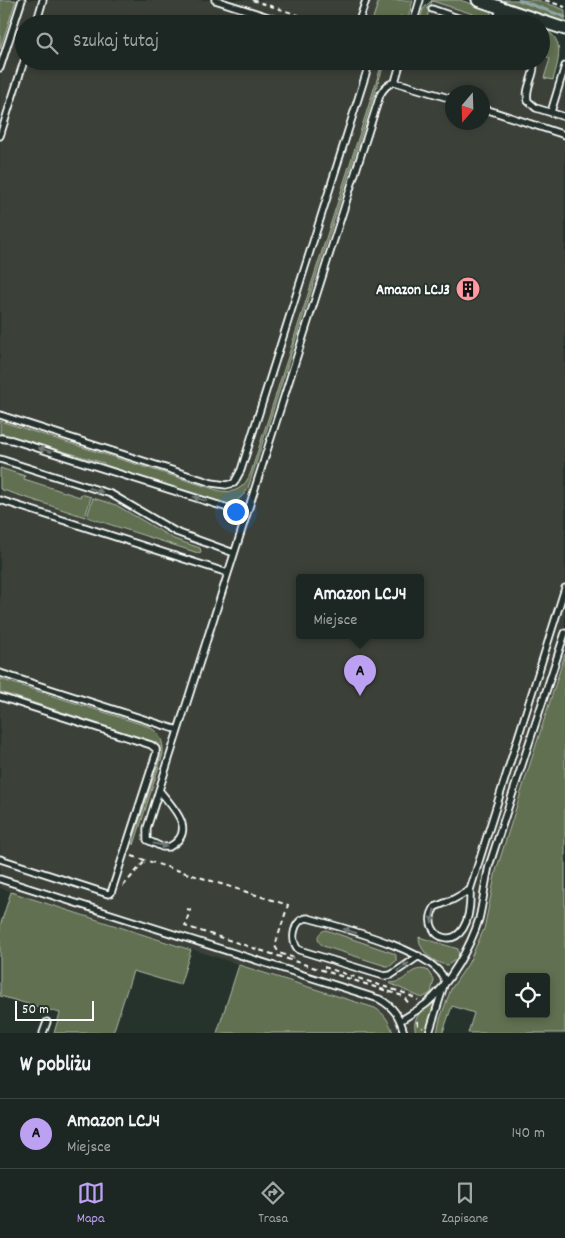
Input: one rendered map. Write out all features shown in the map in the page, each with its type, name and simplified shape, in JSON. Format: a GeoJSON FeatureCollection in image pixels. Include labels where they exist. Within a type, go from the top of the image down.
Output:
{"type":"FeatureCollection","features":[{"type":"Feature","properties":{"kind":"street"},"geometry":{"type":"LineString","coordinates":[[478,0],[524,15]]}},
{"type":"Feature","properties":{"kind":"street"},"geometry":{"type":"LineString","coordinates":[[550,24],[565,29]]}},
{"type":"Feature","properties":{"kind":"lane"},"geometry":{"type":"LineString","coordinates":[[17,15],[22,0]]}},
{"type":"Feature","properties":{"kind":"lane"},"geometry":{"type":"LineString","coordinates":[[39,15],[43,0]]}},
{"type":"Feature","properties":{"kind":"lane"},"geometry":{"type":"LineString","coordinates":[[215,0],[262,15]]}},
{"type":"Feature","properties":{"kind":"lane"},"geometry":{"type":"LineString","coordinates":[[361,15],[366,0]]}},
{"type":"Feature","properties":{"kind":"lane"},"geometry":{"type":"LineString","coordinates":[[416,15],[420,0]]}},
{"type":"Feature","properties":{"kind":"lane"},"geometry":{"type":"LineString","coordinates":[[498,15],[501,7]]}},
{"type":"Feature","properties":{"kind":"lane"},"geometry":{"type":"LineString","coordinates":[[432,10],[447,15]]}},
{"type":"Feature","properties":{"kind":"lane"},"geometry":{"type":"LineString","coordinates":[[0,68],[15,22]]}},
{"type":"Feature","properties":{"kind":"lane"},"geometry":{"type":"LineString","coordinates":[[551,112],[565,66]]}},
{"type":"Feature","properties":{"kind":"lane"},"geometry":{"type":"LineString","coordinates":[[0,136],[21,70]]}},
{"type":"Feature","properties":{"kind":"lane"},"geometry":{"type":"LineString","coordinates":[[0,415],[212,483],[226,485],[234,483],[241,470],[367,70]]}},
{"type":"Feature","properties":{"kind":"lane"},"geometry":{"type":"LineString","coordinates":[[395,82],[398,70]]}},
{"type":"Feature","properties":{"kind":"lane"},"geometry":{"type":"LineString","coordinates":[[534,70],[527,91],[528,101],[536,108],[565,117]]}},
{"type":"Feature","properties":{"kind":"lane"},"geometry":{"type":"LineString","coordinates":[[159,790],[182,820],[183,830],[180,839],[170,847],[152,844],[147,840],[146,834],[159,790],[234,553],[380,95],[389,83],[395,82],[445,97]]}},
{"type":"Feature","properties":{"kind":"lane"},"geometry":{"type":"LineString","coordinates":[[490,111],[565,135]]}},
{"type":"Feature","properties":{"kind":"lane"},"geometry":{"type":"LineString","coordinates":[[0,438],[12,440],[247,514]]}},
{"type":"Feature","properties":{"kind":"lane"},"geometry":{"type":"LineString","coordinates":[[0,459],[111,494],[176,532],[234,553]]}},
{"type":"Feature","properties":{"kind":"lane"},"geometry":{"type":"LineString","coordinates":[[0,500],[228,573]]}},
{"type":"Feature","properties":{"kind":"lane"},"geometry":{"type":"LineString","coordinates":[[470,890],[436,907],[431,918],[431,925],[439,935],[451,938],[458,936],[464,930],[469,918],[470,890],[565,588]]}},
{"type":"Feature","properties":{"kind":"lane"},"geometry":{"type":"LineString","coordinates":[[400,1021],[426,1004],[445,982],[458,964],[474,934],[489,866],[565,632]]}},
{"type":"Feature","properties":{"kind":"lane"},"geometry":{"type":"LineString","coordinates":[[0,673],[178,730]]}},
{"type":"Feature","properties":{"kind":"lane"},"geometry":{"type":"LineString","coordinates":[[0,697],[151,745],[156,749],[111,893],[108,894],[0,859]]}},
{"type":"Feature","properties":{"kind":"lane"},"geometry":{"type":"LineString","coordinates":[[0,879],[380,999],[392,1008],[400,1021],[404,1033]]}},
{"type":"Feature","properties":{"kind":"lane"},"geometry":{"type":"LineString","coordinates":[[418,956],[391,975],[384,976],[299,950],[293,940],[298,922],[303,918],[308,918],[397,946],[418,956],[440,970],[445,982],[429,1033]]}},
{"type":"Feature","properties":{"kind":"lane"},"geometry":{"type":"LineString","coordinates":[[43,1033],[47,1022]]}},
{"type":"Feature","properties":{"kind":"path"},"geometry":{"type":"LineString","coordinates":[[252,0],[298,15]]}},
{"type":"Feature","properties":{"kind":"path"},"geometry":{"type":"LineString","coordinates":[[545,0],[565,7]]}},
{"type":"Feature","properties":{"kind":"shaded area"},"geometry":{"type":"Polygon","coordinates":[[[8,0],[397,0],[394,15],[15,15],[15,70],[550,70],[550,44],[559,58],[552,80],[565,85],[565,711],[474,1013],[452,1006],[442,1033],[393,1033],[390,1023],[375,1008],[0,888],[0,26],[8,0]]]}},
{"type":"Feature","properties":{"kind":"shaded area"},"geometry":{"type":"Polygon","coordinates":[[[434,0],[480,15],[424,15],[430,2],[434,0]]]}},
{"type":"Feature","properties":{"kind":"green space"},"geometry":{"type":"Polygon","coordinates":[[[0,0],[16,0],[0,49],[0,0]]]}},
{"type":"Feature","properties":{"kind":"green space"},"geometry":{"type":"Polygon","coordinates":[[[379,0],[413,0],[409,15],[374,15],[379,0]]]}},
{"type":"Feature","properties":{"kind":"green space"},"geometry":{"type":"Polygon","coordinates":[[[432,0],[460,0],[490,10],[491,15],[476,15],[432,1],[428,15],[421,15],[423,9],[432,0]]]}},
{"type":"Feature","properties":{"kind":"green space"},"geometry":{"type":"Polygon","coordinates":[[[494,0],[538,0],[565,10],[565,24],[550,19],[550,15],[538,15],[494,0]]]}},
{"type":"Feature","properties":{"kind":"green space"},"geometry":{"type":"Polygon","coordinates":[[[550,32],[557,42],[559,56],[553,80],[544,78],[547,70],[550,70],[550,32]]]}},
{"type":"Feature","properties":{"kind":"green space"},"geometry":{"type":"Polygon","coordinates":[[[380,70],[382,70],[248,488],[243,495],[233,502],[220,503],[103,466],[104,463],[0,433],[0,421],[217,490],[229,492],[238,489],[246,482],[251,472],[380,70]]]}},
{"type":"Feature","properties":{"kind":"green space"},"geometry":{"type":"Polygon","coordinates":[[[0,468],[25,476],[24,479],[80,497],[81,494],[91,497],[85,517],[0,489],[0,468]]]}},
{"type":"Feature","properties":{"kind":"green space"},"geometry":{"type":"Polygon","coordinates":[[[93,498],[116,505],[174,539],[200,548],[201,552],[198,553],[87,517],[93,498]]]}},
{"type":"Feature","properties":{"kind":"green space"},"geometry":{"type":"Polygon","coordinates":[[[565,654],[565,1033],[468,1033],[474,1013],[452,1006],[443,1032],[437,1033],[451,989],[468,964],[484,929],[496,871],[565,654]]]}},
{"type":"Feature","properties":{"kind":"green space"},"geometry":{"type":"Polygon","coordinates":[[[0,679],[147,726],[158,734],[163,745],[163,754],[134,845],[134,837],[161,755],[159,745],[155,742],[0,692],[0,679]]]}},
{"type":"Feature","properties":{"kind":"green space"},"geometry":{"type":"Polygon","coordinates":[[[11,892],[191,950],[180,985],[133,971],[113,1033],[54,1033],[60,1013],[0,996],[0,926],[11,892]]]}},
{"type":"Feature","properties":{"kind":"green space"},"geometry":{"type":"Polygon","coordinates":[[[326,930],[393,953],[396,955],[396,961],[390,966],[386,966],[323,946],[318,936],[326,930]]]}},
{"type":"Feature","properties":{"kind":"green space"},"geometry":{"type":"Polygon","coordinates":[[[419,937],[458,949],[459,957],[448,965],[438,962],[424,952],[419,937]]]}},
{"type":"Feature","properties":{"kind":"green space"},"geometry":{"type":"Polygon","coordinates":[[[239,965],[375,1008],[386,1018],[393,1033],[217,1033],[239,965]]]}},
{"type":"Feature","properties":{"kind":"green space"},"geometry":{"type":"Polygon","coordinates":[[[415,970],[427,970],[434,980],[431,993],[422,998],[389,983],[400,981],[415,970]]]}},
{"type":"Feature","properties":{"kind":"green space"},"geometry":{"type":"Polygon","coordinates":[[[435,1002],[425,1033],[416,1033],[416,1018],[435,1002]]]}},
{"type":"Feature","properties":{"kind":"waterway"},"geometry":{"type":"LineString","coordinates":[[519,0],[565,17]]}},
{"type":"Feature","properties":{"kind":"place","name":"Amazon LCJ3"},"geometry":{"type":"Point","coordinates":[468,289]}},
{"type":"Feature","properties":{"kind":"place","name":"Amazon LCJ4"},"geometry":{"type":"Point","coordinates":[360,696]}}]}
